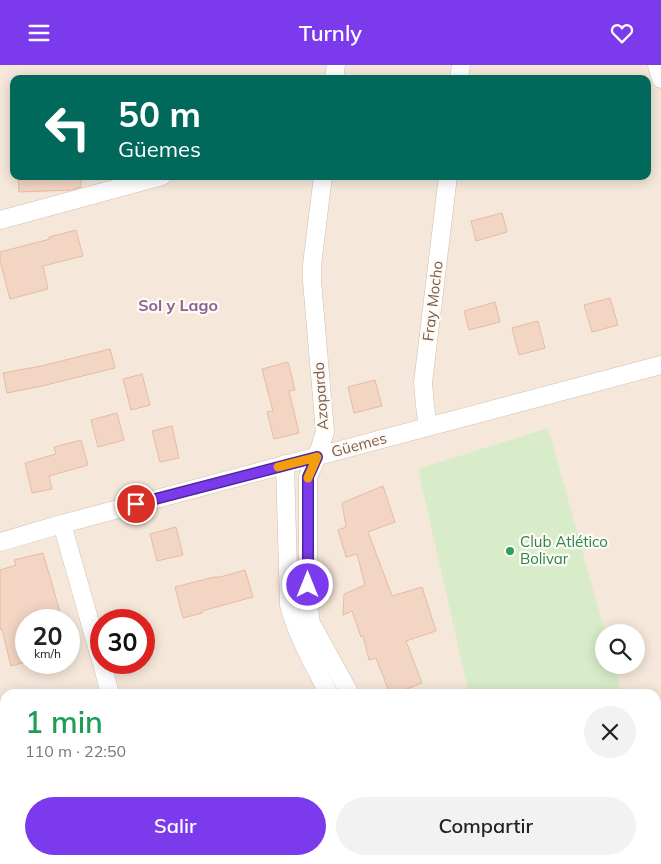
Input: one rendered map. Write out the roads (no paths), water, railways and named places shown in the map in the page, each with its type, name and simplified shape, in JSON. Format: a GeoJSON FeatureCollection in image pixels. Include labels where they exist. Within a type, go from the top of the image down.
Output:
{"type":"FeatureCollection","features":[{"type":"Feature","properties":{"kind":"street"},"geometry":{"type":"LineString","coordinates":[[657,65],[661,79]]}},
{"type":"Feature","properties":{"kind":"street"},"geometry":{"type":"LineString","coordinates":[[0,220],[147,180]]}},
{"type":"Feature","properties":{"kind":"street","name":"Azopardo"},"geometry":{"type":"LineString","coordinates":[[323,180],[312,265],[312,281],[325,433],[308,477],[308,603],[311,623],[347,689]]}},
{"type":"Feature","properties":{"kind":"street","name":"Fray Mocho"},"geometry":{"type":"LineString","coordinates":[[428,426],[424,383],[448,180]]}},
{"type":"Feature","properties":{"kind":"street","name":"Güemes"},"geometry":{"type":"LineString","coordinates":[[0,542],[661,365]]}},
{"type":"Feature","properties":{"kind":"street"},"geometry":{"type":"LineString","coordinates":[[286,465],[289,605],[300,638],[326,689]]}},
{"type":"Feature","properties":{"kind":"street"},"geometry":{"type":"LineString","coordinates":[[62,524],[90,623]]}},
{"type":"Feature","properties":{"kind":"street"},"geometry":{"type":"LineString","coordinates":[[104,674],[109,689]]}},
{"type":"Feature","properties":{"kind":"place","name":"Club Atlético Bolivar"},"geometry":{"type":"Point","coordinates":[510,551]}},
{"type":"Feature","properties":{"kind":"district","name":"Sol y Lago"},"geometry":{"type":"Point","coordinates":[178,305]}}]}
